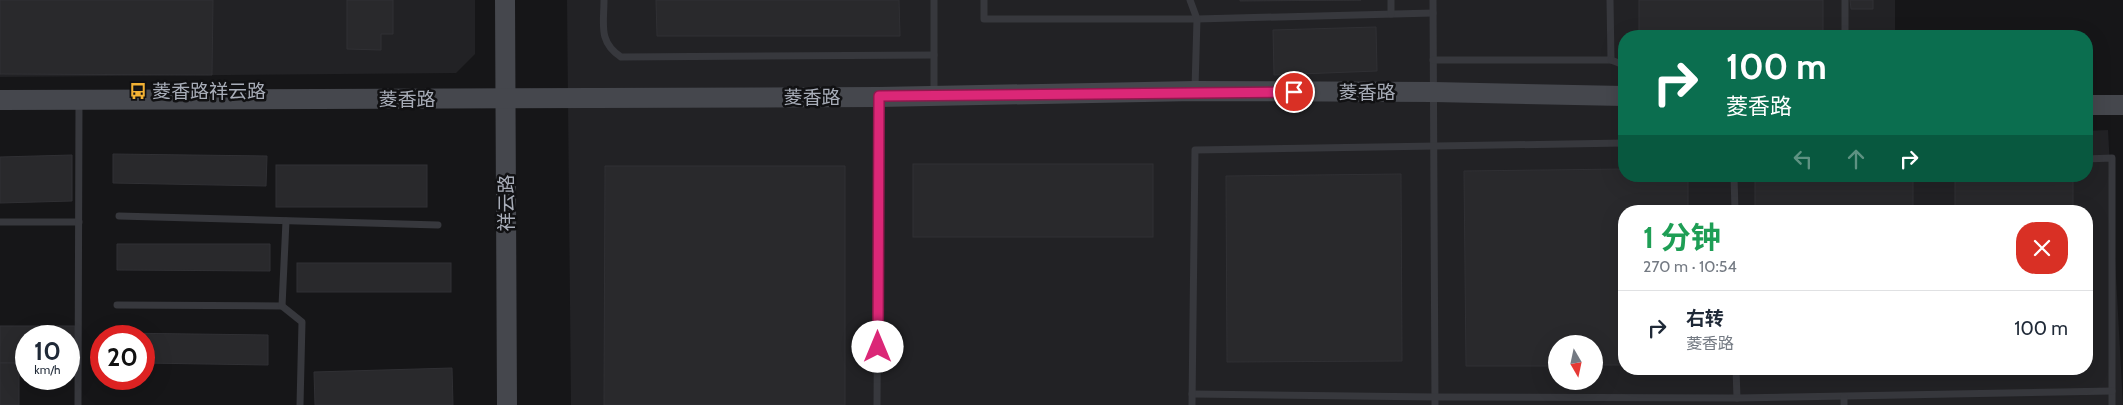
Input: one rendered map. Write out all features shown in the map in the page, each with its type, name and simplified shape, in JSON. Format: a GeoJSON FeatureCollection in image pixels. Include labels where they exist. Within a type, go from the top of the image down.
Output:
{"type":"FeatureCollection","features":[{"type":"Feature","properties":{"kind":"street","name":"祥云路"},"geometry":{"type":"LineString","coordinates":[[505,0],[507,405]]}},
{"type":"Feature","properties":{"kind":"street","name":"菱香路"},"geometry":{"type":"LineString","coordinates":[[0,100],[934,96],[1195,91],[1434,92],[1618,96]]}},
{"type":"Feature","properties":{"kind":"street"},"geometry":{"type":"LineString","coordinates":[[2093,105],[2123,106]]}},
{"type":"Feature","properties":{"kind":"lane"},"geometry":{"type":"LineString","coordinates":[[604,0],[604,37],[610,50],[621,57],[934,55]]}},
{"type":"Feature","properties":{"kind":"lane"},"geometry":{"type":"LineString","coordinates":[[934,0],[934,96]]}},
{"type":"Feature","properties":{"kind":"lane"},"geometry":{"type":"LineString","coordinates":[[984,0],[984,19],[1197,19],[1433,13]]}},
{"type":"Feature","properties":{"kind":"lane"},"geometry":{"type":"LineString","coordinates":[[1190,0],[1197,19],[1195,91]]}},
{"type":"Feature","properties":{"kind":"lane"},"geometry":{"type":"LineString","coordinates":[[1391,0],[1391,14]]}},
{"type":"Feature","properties":{"kind":"lane"},"geometry":{"type":"LineString","coordinates":[[1433,0],[1435,401]]}},
{"type":"Feature","properties":{"kind":"lane"},"geometry":{"type":"LineString","coordinates":[[1610,0],[1611,60]]}},
{"type":"Feature","properties":{"kind":"lane"},"geometry":{"type":"LineString","coordinates":[[1845,0],[1845,30]]}},
{"type":"Feature","properties":{"kind":"lane"},"geometry":{"type":"LineString","coordinates":[[1433,60],[1611,60],[1618,63]]}},
{"type":"Feature","properties":{"kind":"lane"},"geometry":{"type":"LineString","coordinates":[[877,405],[879,96]]}},
{"type":"Feature","properties":{"kind":"lane"},"geometry":{"type":"LineString","coordinates":[[78,405],[80,100]]}},
{"type":"Feature","properties":{"kind":"lane"},"geometry":{"type":"LineString","coordinates":[[1192,405],[1195,150],[1618,143]]}},
{"type":"Feature","properties":{"kind":"lane"},"geometry":{"type":"LineString","coordinates":[[2093,159],[2112,158],[2112,405]]}},
{"type":"Feature","properties":{"kind":"lane"},"geometry":{"type":"LineString","coordinates":[[1734,182],[1734,205]]}},
{"type":"Feature","properties":{"kind":"lane"},"geometry":{"type":"LineString","coordinates":[[119,216],[438,225]]}},
{"type":"Feature","properties":{"kind":"lane"},"geometry":{"type":"LineString","coordinates":[[282,306],[286,221]]}},
{"type":"Feature","properties":{"kind":"lane"},"geometry":{"type":"LineString","coordinates":[[0,222],[79,222]]}},
{"type":"Feature","properties":{"kind":"lane"},"geometry":{"type":"LineString","coordinates":[[117,305],[282,306],[302,322],[300,405]]}},
{"type":"Feature","properties":{"kind":"lane"},"geometry":{"type":"LineString","coordinates":[[1736,375],[1737,398]]}},
{"type":"Feature","properties":{"kind":"lane"},"geometry":{"type":"LineString","coordinates":[[1192,394],[1435,401],[1669,401],[1737,398],[1844,401],[2112,391]]}},
{"type":"Feature","properties":{"kind":"shaded area"},"geometry":{"type":"Polygon","coordinates":[[[0,0],[475,0],[475,54],[456,73],[0,77],[0,0]]]}},
{"type":"Feature","properties":{"kind":"shaded area"},"geometry":{"type":"Polygon","coordinates":[[[567,0],[1895,0],[1895,30],[1618,30],[1618,182],[2093,182],[2093,131],[2108,130],[2123,405],[571,405],[567,0]]]}},
{"type":"Feature","properties":{"kind":"building"},"geometry":{"type":"Polygon","coordinates":[[[0,0],[213,0],[212,75],[0,74],[0,0]]]}},
{"type":"Feature","properties":{"kind":"building"},"geometry":{"type":"Polygon","coordinates":[[[347,0],[393,0],[393,34],[381,34],[381,50],[347,49],[347,0]]]}},
{"type":"Feature","properties":{"kind":"building"},"geometry":{"type":"Polygon","coordinates":[[[656,0],[899,0],[900,36],[657,36],[656,0]]]}},
{"type":"Feature","properties":{"kind":"building"},"geometry":{"type":"Polygon","coordinates":[[[1240,0],[1361,0],[1240,1],[1240,0]]]}},
{"type":"Feature","properties":{"kind":"building"},"geometry":{"type":"Polygon","coordinates":[[[1639,0],[1823,0],[1823,30],[1639,30],[1639,0]]]}},
{"type":"Feature","properties":{"kind":"building"},"geometry":{"type":"Polygon","coordinates":[[[1850,0],[1873,0],[1873,9],[1851,9],[1850,0]]]}},
{"type":"Feature","properties":{"kind":"building"},"geometry":{"type":"Polygon","coordinates":[[[1376,27],[1377,71],[1274,75],[1273,30],[1376,27]]]}},
{"type":"Feature","properties":{"kind":"building"},"geometry":{"type":"Polygon","coordinates":[[[113,154],[267,156],[266,186],[113,183],[113,154]]]}},
{"type":"Feature","properties":{"kind":"building"},"geometry":{"type":"Polygon","coordinates":[[[72,155],[72,201],[0,203],[0,157],[72,155]]]}},
{"type":"Feature","properties":{"kind":"building"},"geometry":{"type":"Polygon","coordinates":[[[913,164],[1153,164],[1153,237],[913,237],[913,164]]]}},
{"type":"Feature","properties":{"kind":"building"},"geometry":{"type":"Polygon","coordinates":[[[276,165],[427,165],[427,207],[276,207],[276,165]]]}},
{"type":"Feature","properties":{"kind":"building"},"geometry":{"type":"Polygon","coordinates":[[[605,166],[845,166],[845,405],[604,405],[605,166]]]}},
{"type":"Feature","properties":{"kind":"building"},"geometry":{"type":"Polygon","coordinates":[[[1618,169],[1618,182],[1688,182],[1688,205],[1618,205],[1618,365],[1603,365],[1603,335],[1548,335],[1548,366],[1466,366],[1464,171],[1618,169]]]}},
{"type":"Feature","properties":{"kind":"building"},"geometry":{"type":"Polygon","coordinates":[[[1401,174],[1402,361],[1227,362],[1226,176],[1401,174]]]}},
{"type":"Feature","properties":{"kind":"building"},"geometry":{"type":"Polygon","coordinates":[[[1755,182],[1913,182],[1913,205],[1755,205],[1755,182]]]}},
{"type":"Feature","properties":{"kind":"building"},"geometry":{"type":"Polygon","coordinates":[[[1955,182],[2073,182],[2073,205],[1955,205],[1955,182]]]}},
{"type":"Feature","properties":{"kind":"building"},"geometry":{"type":"Polygon","coordinates":[[[117,244],[270,244],[270,271],[117,270],[117,244]]]}},
{"type":"Feature","properties":{"kind":"building"},"geometry":{"type":"Polygon","coordinates":[[[297,263],[451,263],[451,292],[297,292],[297,263]]]}},
{"type":"Feature","properties":{"kind":"building"},"geometry":{"type":"Polygon","coordinates":[[[0,326],[15,326],[15,363],[0,363],[0,326]]]}},
{"type":"Feature","properties":{"kind":"building"},"geometry":{"type":"Polygon","coordinates":[[[155,334],[268,335],[268,365],[155,363],[155,334]]]}},
{"type":"Feature","properties":{"kind":"building"},"geometry":{"type":"Polygon","coordinates":[[[0,363],[15,363],[15,390],[19,390],[19,405],[0,405],[0,363]]]}},
{"type":"Feature","properties":{"kind":"building"},"geometry":{"type":"Polygon","coordinates":[[[452,368],[453,405],[315,405],[314,372],[452,368]]]}},
{"type":"Feature","properties":{"kind":"place","name":"菱香路祥云路"},"geometry":{"type":"Point","coordinates":[138,91]}},
{"type":"Feature","properties":{"kind":"route"},"geometry":{"type":"LineString","coordinates":[[878,347],[879,96],[1195,91],[1294,92]]}}]}
